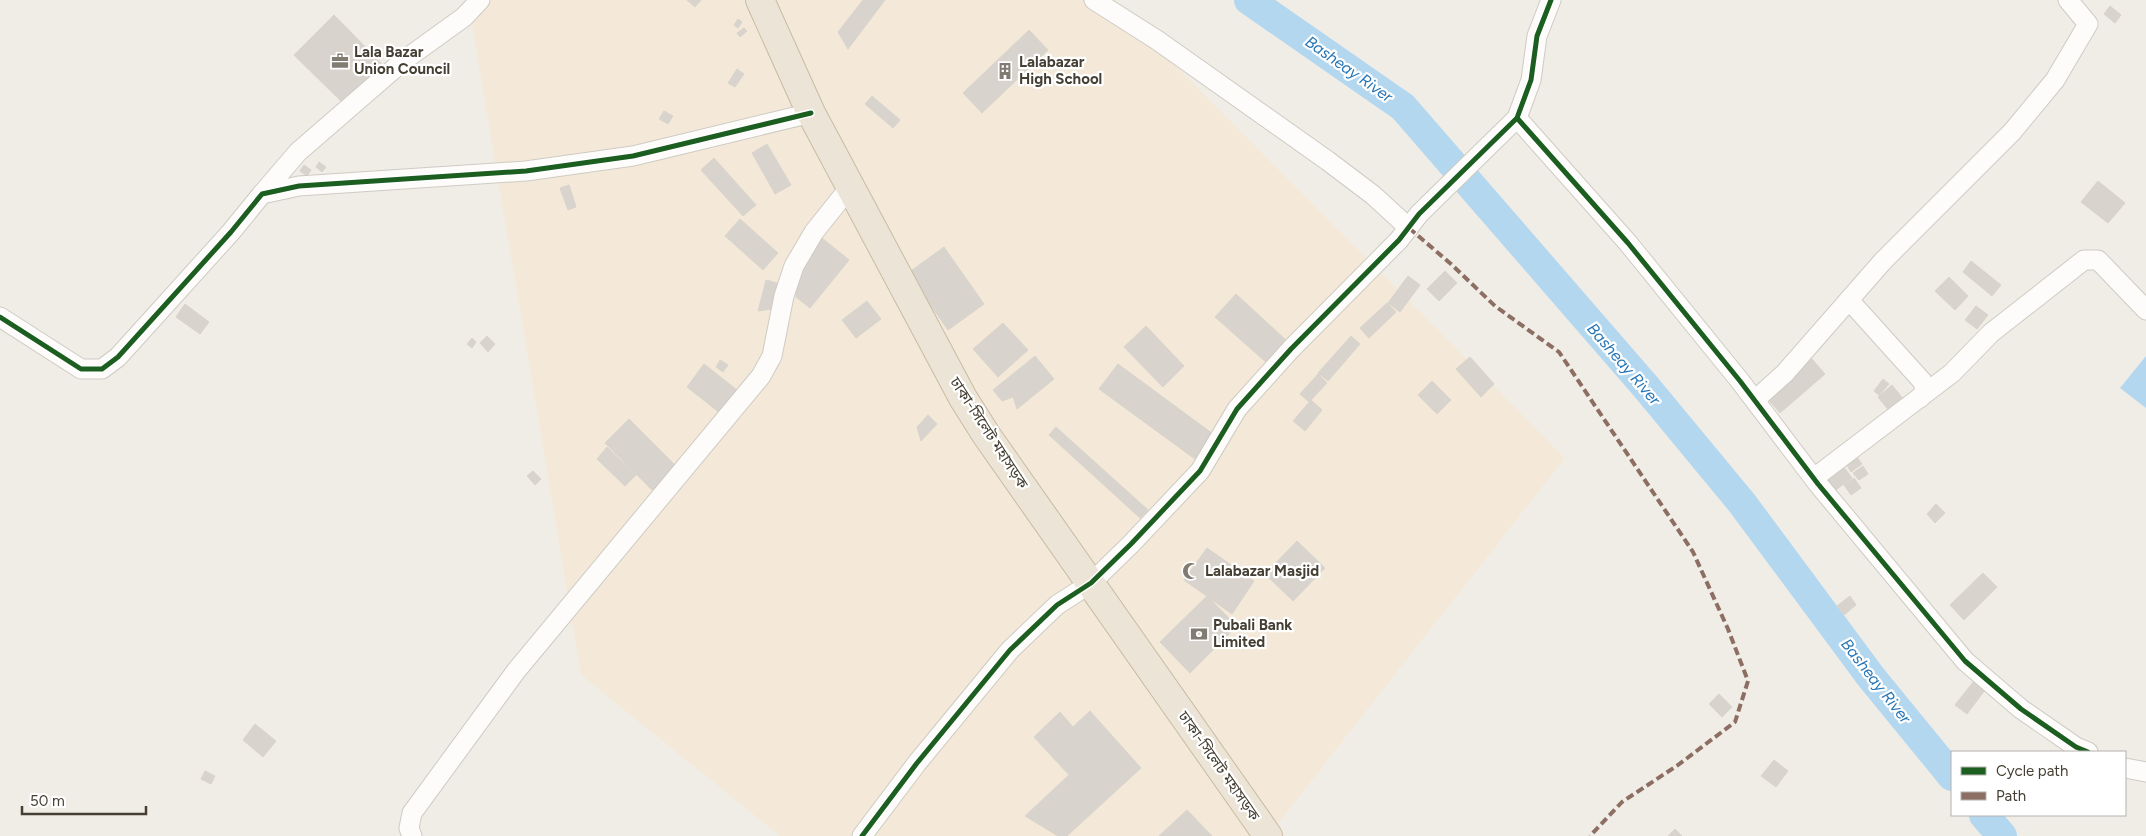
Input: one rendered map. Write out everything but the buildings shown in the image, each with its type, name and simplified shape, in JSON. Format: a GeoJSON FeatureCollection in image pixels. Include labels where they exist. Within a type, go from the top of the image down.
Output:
{"type":"FeatureCollection","features":[{"type":"Feature","properties":{"kind":"highway","name":"ঢাকা-সিলেট মহাসড়ক"},"geometry":{"type":"LineString","coordinates":[[760,0],[811,112],[963,398],[987,436],[1268,836]]}},
{"type":"Feature","properties":{"kind":"street"},"geometry":{"type":"LineString","coordinates":[[0,317],[81,369],[102,369],[118,357],[231,232],[298,152],[403,61],[464,16],[480,0]]}},
{"type":"Feature","properties":{"kind":"street"},"geometry":{"type":"LineString","coordinates":[[1094,0],[1158,40],[1373,195],[1414,221]]}},
{"type":"Feature","properties":{"kind":"street"},"geometry":{"type":"LineString","coordinates":[[862,836],[917,763],[1010,650],[1057,605],[1091,583],[1200,471],[1243,402],[1291,349],[1399,240],[1414,221],[1517,118],[1531,80],[1537,36],[1551,0]]}},
{"type":"Feature","properties":{"kind":"street"},"geometry":{"type":"LineString","coordinates":[[1755,400],[1785,373],[1883,261],[2012,132],[2055,80],[2088,24],[2068,0]]}},
{"type":"Feature","properties":{"kind":"street"},"geometry":{"type":"LineString","coordinates":[[262,194],[299,186],[526,171],[633,156],[811,112]]}},
{"type":"Feature","properties":{"kind":"street"},"geometry":{"type":"LineString","coordinates":[[1517,118],[1628,243],[1755,400],[1814,478],[1965,662],[2020,709],[2076,747],[2086,751]]}},
{"type":"Feature","properties":{"kind":"street"},"geometry":{"type":"LineString","coordinates":[[412,836],[409,828],[412,813],[516,671],[761,376],[772,356],[784,296],[794,266],[814,232],[850,187]]}},
{"type":"Feature","properties":{"kind":"street"},"geometry":{"type":"LineString","coordinates":[[1814,478],[1952,373],[1992,333],[2084,260],[2098,260],[2146,310]]}},
{"type":"Feature","properties":{"kind":"street"},"geometry":{"type":"LineString","coordinates":[[1849,300],[1922,381],[1926,390],[1920,398]]}},
{"type":"Feature","properties":{"kind":"street"},"geometry":{"type":"LineString","coordinates":[[2126,768],[2146,772]]}},
{"type":"Feature","properties":{"kind":"shaded area"},"geometry":{"type":"Polygon","coordinates":[[[468,0],[1110,0],[1565,458],[1268,836],[780,836],[581,675],[468,0]]]}},
{"type":"Feature","properties":{"kind":"water"},"geometry":{"type":"Polygon","coordinates":[[[2146,356],[2146,408],[2120,388],[2146,356]]]}},
{"type":"Feature","properties":{"kind":"waterway","name":"Basheay River"},"geometry":{"type":"LineString","coordinates":[[1249,0],[1403,107],[1646,387],[1742,503],[1871,677],[1951,775]]}},
{"type":"Feature","properties":{"kind":"waterway","name":"Basheay River"},"geometry":{"type":"LineString","coordinates":[[1985,816],[2002,836]]}},
{"type":"Feature","properties":{"kind":"marked path"},"geometry":{"type":"LineString","coordinates":[[1409,228],[1451,264],[1495,306],[1559,352],[1693,552],[1728,629],[1748,681],[1735,722],[1678,765],[1622,802],[1590,836]]}},
{"type":"Feature","properties":{"kind":"cycle path"},"geometry":{"type":"LineString","coordinates":[[862,836],[917,763],[1010,650],[1057,605],[1091,583],[1131,544],[1200,471],[1237,409],[1291,349],[1399,240],[1419,214],[1517,118],[1531,80],[1537,36],[1551,0]]}},
{"type":"Feature","properties":{"kind":"cycle path"},"geometry":{"type":"LineString","coordinates":[[0,317],[81,369],[102,369],[118,357],[231,232],[262,194],[299,186],[526,171],[633,156],[811,113]]}},
{"type":"Feature","properties":{"kind":"cycle path"},"geometry":{"type":"LineString","coordinates":[[1517,118],[1628,243],[1740,381],[1818,484],[1965,661],[2021,709],[2076,747],[2086,751]]}},
{"type":"Feature","properties":{"kind":"place","name":"Lala Bazar Union Council"},"geometry":{"type":"Point","coordinates":[340,61]}},
{"type":"Feature","properties":{"kind":"place","name":"Lalabazar High School"},"geometry":{"type":"Point","coordinates":[1005,71]}},
{"type":"Feature","properties":{"kind":"place","name":"Lalabazar Masjid"},"geometry":{"type":"Point","coordinates":[1191,571]}},
{"type":"Feature","properties":{"kind":"place","name":"Pubali Bank Limited"},"geometry":{"type":"Point","coordinates":[1199,634]}}]}
